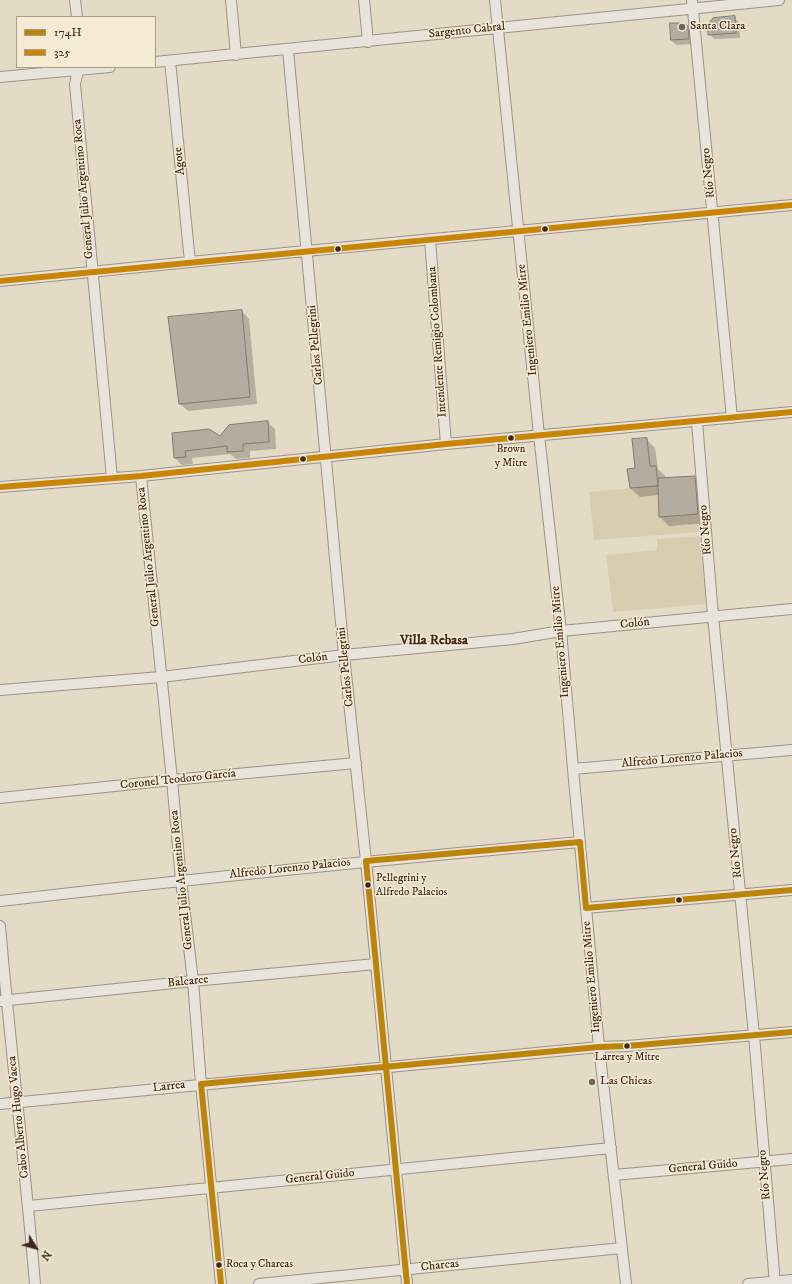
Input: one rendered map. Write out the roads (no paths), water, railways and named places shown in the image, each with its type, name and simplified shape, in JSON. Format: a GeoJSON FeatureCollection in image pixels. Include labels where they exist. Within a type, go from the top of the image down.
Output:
{"type":"FeatureCollection","features":[{"type":"Feature","properties":{"kind":"street"},"geometry":{"type":"LineString","coordinates":[[75,0],[77,16]]}},
{"type":"Feature","properties":{"kind":"street"},"geometry":{"type":"LineString","coordinates":[[231,0],[236,55]]}},
{"type":"Feature","properties":{"kind":"street"},"geometry":{"type":"LineString","coordinates":[[364,0],[368,42]]}},
{"type":"Feature","properties":{"kind":"street","name":"Ingeniero Emilio Mitre"},"geometry":{"type":"LineString","coordinates":[[495,0],[539,435],[561,631],[599,1047],[626,1284]]}},
{"type":"Feature","properties":{"kind":"street","name":"Sargento Cabral"},"geometry":{"type":"LineString","coordinates":[[156,62],[368,42],[692,5],[779,0]]}},
{"type":"Feature","properties":{"kind":"street","name":"Río Negro"},"geometry":{"type":"LineString","coordinates":[[692,5],[732,418]]}},
{"type":"Feature","properties":{"kind":"street","name":"Carlos Pellegrini"},"geometry":{"type":"LineString","coordinates":[[288,50],[344,655],[387,1067],[407,1284]]}},
{"type":"Feature","properties":{"kind":"street","name":"Agote"},"geometry":{"type":"LineString","coordinates":[[170,61],[190,262]]}},
{"type":"Feature","properties":{"kind":"street"},"geometry":{"type":"LineString","coordinates":[[0,77],[94,68]]}},
{"type":"Feature","properties":{"kind":"street","name":"General Julio Argentino Roca"},"geometry":{"type":"LineString","coordinates":[[78,69],[75,84],[112,478]]}},
{"type":"Feature","properties":{"kind":"street"},"geometry":{"type":"LineString","coordinates":[[0,282],[519,230],[792,205]]}},
{"type":"Feature","properties":{"kind":"street","name":"Intendente Remigio Colombana"},"geometry":{"type":"LineString","coordinates":[[430,240],[446,444]]}},
{"type":"Feature","properties":{"kind":"street"},"geometry":{"type":"LineString","coordinates":[[0,487],[141,476],[446,444],[697,422],[792,412]]}},
{"type":"Feature","properties":{"kind":"street","name":"Río Negro"},"geometry":{"type":"LineString","coordinates":[[697,422],[713,616],[754,1035],[775,1283]]}},
{"type":"Feature","properties":{"kind":"street","name":"General Julio Argentino Roca"},"geometry":{"type":"LineString","coordinates":[[141,476],[181,880],[193,981],[201,1084],[221,1284]]}},
{"type":"Feature","properties":{"kind":"street","name":"Colón"},"geometry":{"type":"LineString","coordinates":[[0,690],[161,677],[344,655],[513,639],[561,631],[792,609]]}},
{"type":"Feature","properties":{"kind":"street","name":"Alfredo Lorenzo Palacios"},"geometry":{"type":"LineString","coordinates":[[573,769],[792,750]]}},
{"type":"Feature","properties":{"kind":"street","name":"Coronel Teodoro García"},"geometry":{"type":"LineString","coordinates":[[0,798],[356,763]]}},
{"type":"Feature","properties":{"kind":"street","name":"Alfredo Lorenzo Palacios"},"geometry":{"type":"LineString","coordinates":[[0,901],[181,880],[366,861],[580,842]]}},
{"type":"Feature","properties":{"kind":"street"},"geometry":{"type":"LineString","coordinates":[[586,908],[792,890]]}},
{"type":"Feature","properties":{"kind":"street","name":"Cabo Alberto Hugo Vacca"},"geometry":{"type":"LineString","coordinates":[[0,926],[3,1001],[17,1102],[35,1284]]}},
{"type":"Feature","properties":{"kind":"street","name":"Balcarce"},"geometry":{"type":"LineString","coordinates":[[3,1001],[376,964]]}},
{"type":"Feature","properties":{"kind":"street","name":"Larrea"},"geometry":{"type":"LineString","coordinates":[[0,1104],[599,1047],[792,1032]]}},
{"type":"Feature","properties":{"kind":"street","name":"General Guido"},"geometry":{"type":"LineString","coordinates":[[28,1206],[611,1148]]}},
{"type":"Feature","properties":{"kind":"street","name":"General Guido"},"geometry":{"type":"LineString","coordinates":[[614,1175],[792,1158]]}},
{"type":"Feature","properties":{"kind":"street","name":"Charcas"},"geometry":{"type":"LineString","coordinates":[[259,1284],[622,1248]]}},
{"type":"Feature","properties":{"kind":"street"},"geometry":{"type":"LineString","coordinates":[[748,1284],[775,1283],[792,1280]]}},
{"type":"Feature","properties":{"kind":"place","name":"Santa Clara"},"geometry":{"type":"Point","coordinates":[682,27]}},
{"type":"Feature","properties":{"kind":"place","name":"Brown y Mitre"},"geometry":{"type":"Point","coordinates":[511,438]}},
{"type":"Feature","properties":{"kind":"place","name":"Pellegrini y Alfredo Palacios"},"geometry":{"type":"Point","coordinates":[368,885]}},
{"type":"Feature","properties":{"kind":"place","name":"Larrea y Mitre"},"geometry":{"type":"Point","coordinates":[627,1046]}},
{"type":"Feature","properties":{"kind":"place","name":"Las Chicas"},"geometry":{"type":"Point","coordinates":[592,1082]}},
{"type":"Feature","properties":{"kind":"place","name":"Roca y Charcas"},"geometry":{"type":"Point","coordinates":[219,1265]}},
{"type":"Feature","properties":{"kind":"district","name":"Villa Rebasa"},"geometry":{"type":"Point","coordinates":[434,641]}}]}
